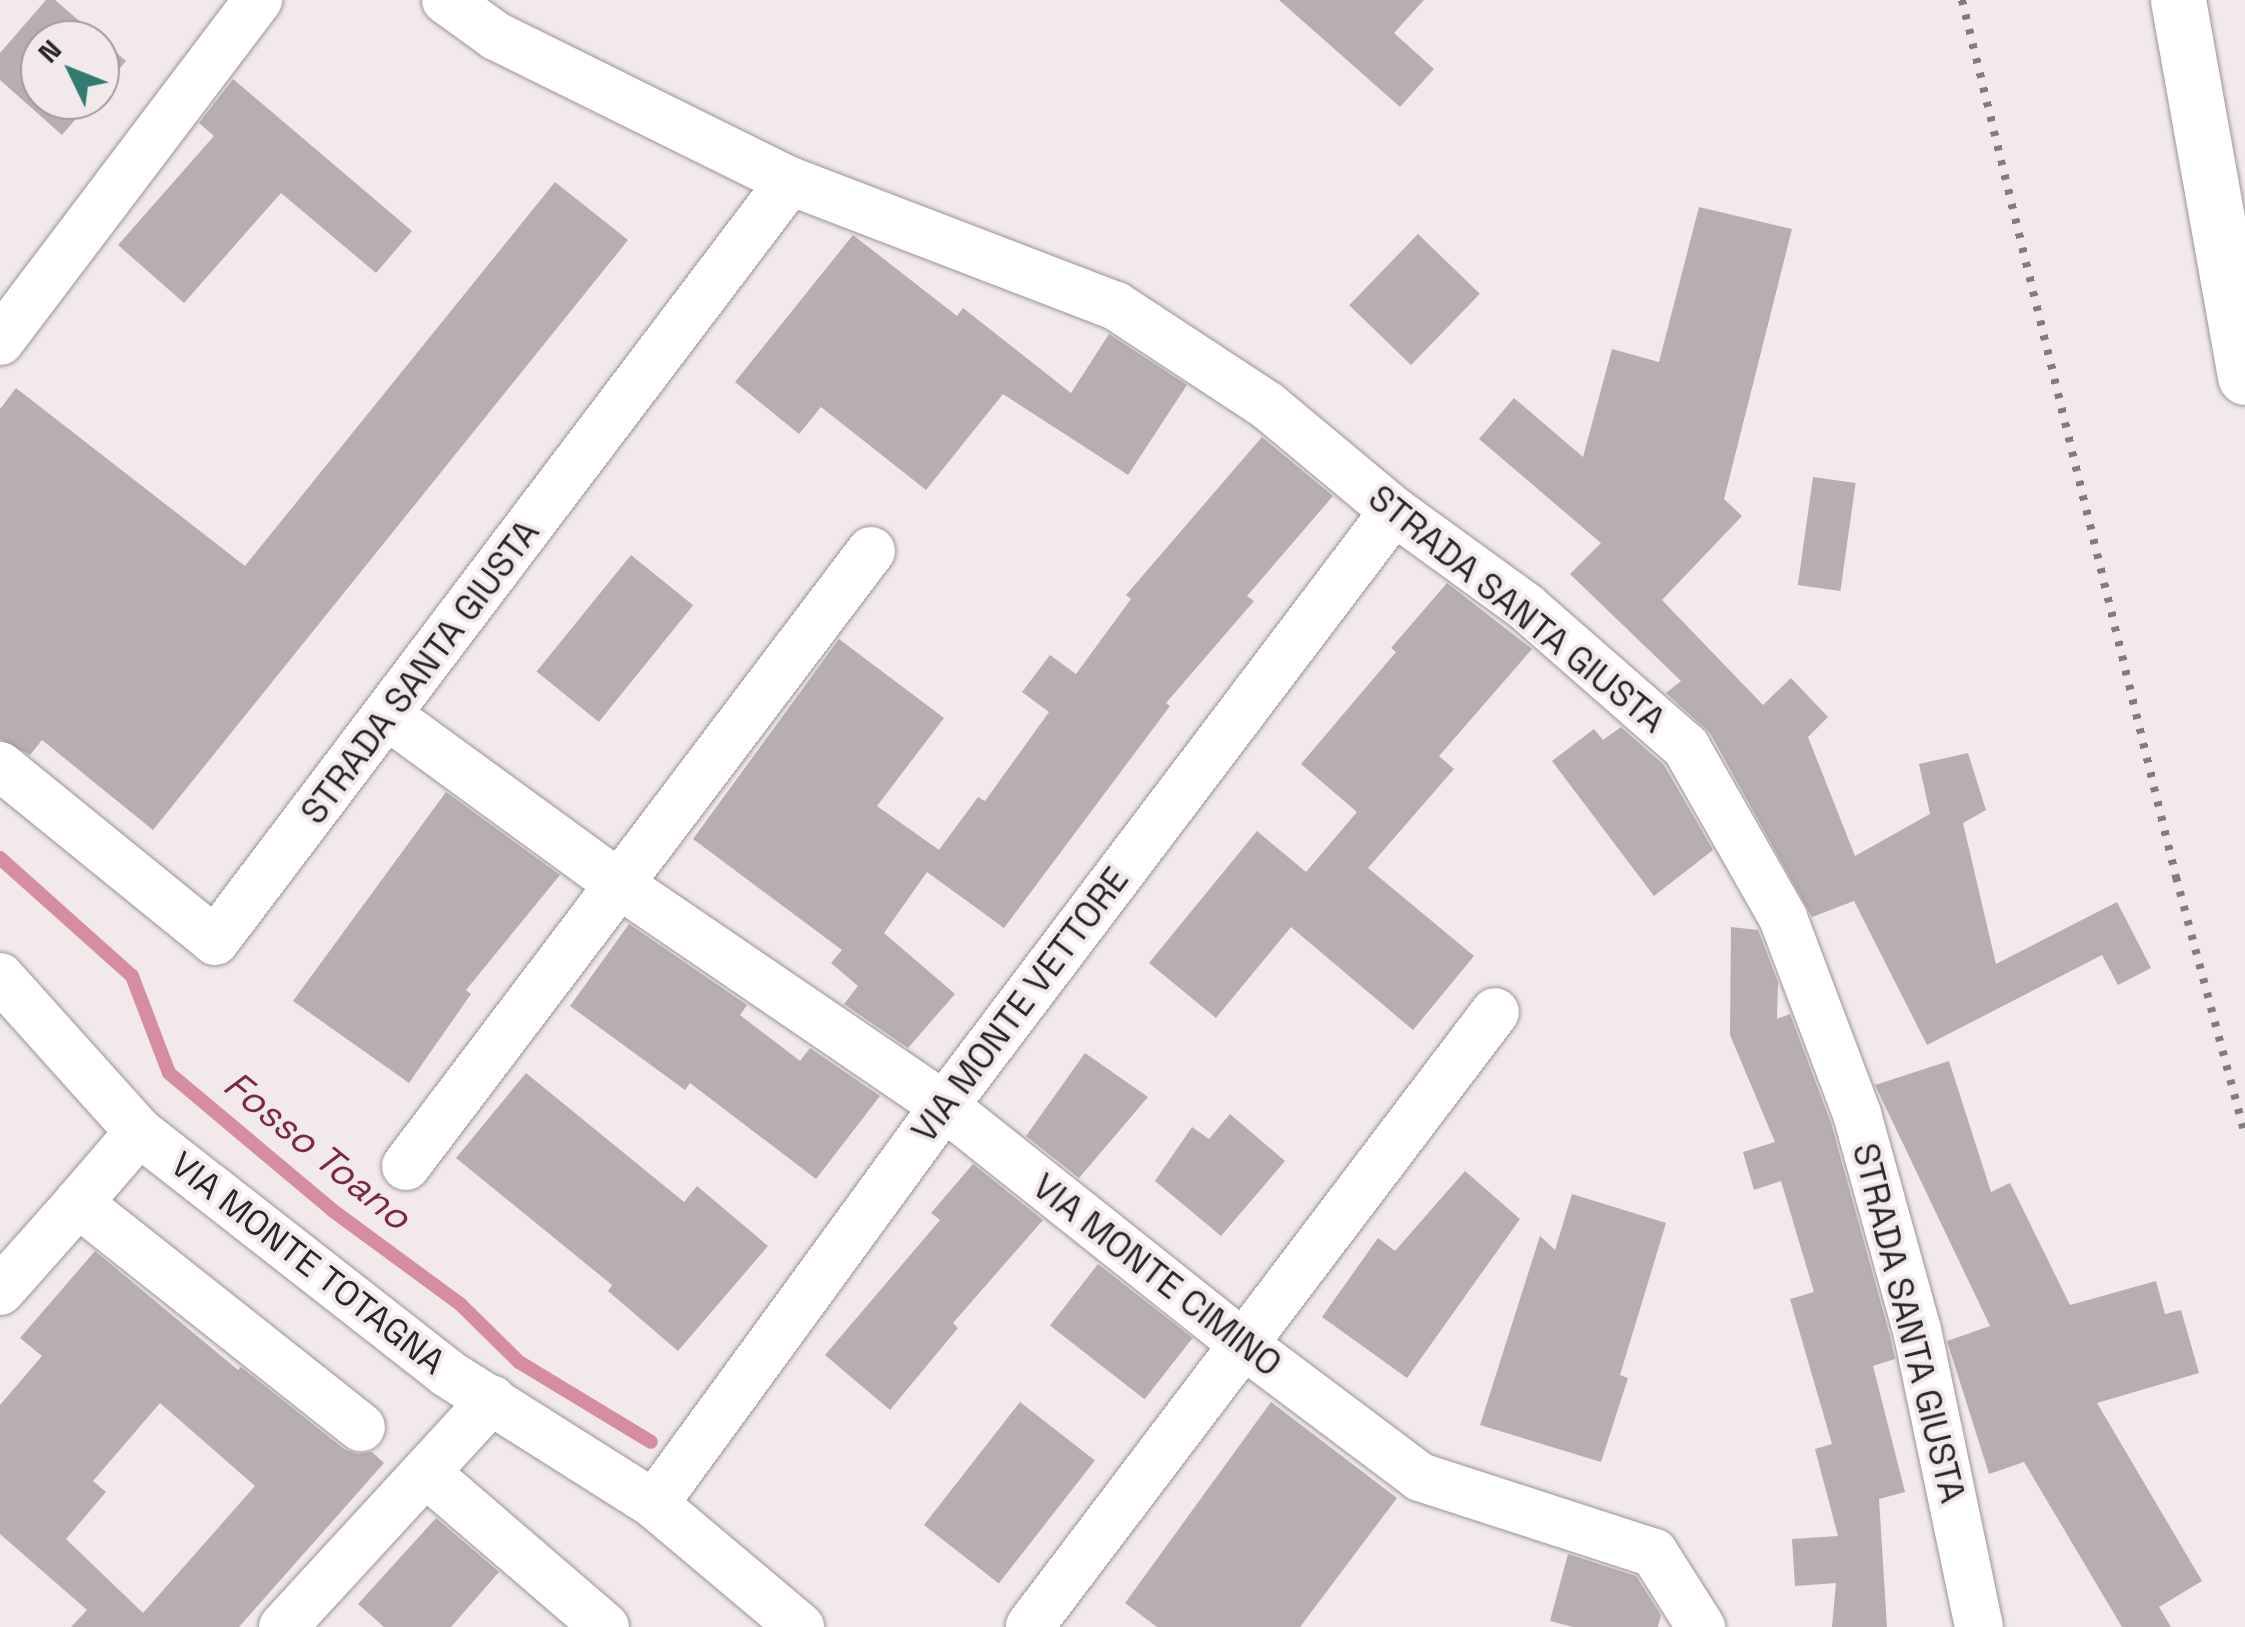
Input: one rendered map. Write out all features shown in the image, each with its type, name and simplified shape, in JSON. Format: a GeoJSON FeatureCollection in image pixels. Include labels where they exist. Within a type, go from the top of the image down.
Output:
{"type":"FeatureCollection","features":[{"type":"Feature","properties":{"kind":"main road"},"geometry":{"type":"LineString","coordinates":[[2178,0],[2245,377]]}},
{"type":"Feature","properties":{"kind":"street"},"geometry":{"type":"LineString","coordinates":[[0,340],[258,0]]}},
{"type":"Feature","properties":{"kind":"street","name":"STRADA SANTA GIUSTA"},"geometry":{"type":"LineString","coordinates":[[446,0],[496,36],[790,182],[1116,306],[1268,406],[1394,511],[1526,608],[1686,747],[1783,918],[1857,1114],[1917,1330],[1979,1627]]}},
{"type":"Feature","properties":{"kind":"street","name":"STRADA SANTA GIUSTA"},"geometry":{"type":"LineString","coordinates":[[0,766],[215,940],[790,182]]}},
{"type":"Feature","properties":{"kind":"street","name":"VIA MONTE VETTORE"},"geometry":{"type":"LineString","coordinates":[[654,1504],[944,1106],[1394,511]]}},
{"type":"Feature","properties":{"kind":"street"},"geometry":{"type":"LineString","coordinates":[[406,1166],[871,552]]}},
{"type":"Feature","properties":{"kind":"street","name":"VIA MONTE CIMINO"},"geometry":{"type":"LineString","coordinates":[[387,715],[619,884],[944,1106],[1244,1344],[1420,1477],[1654,1553],[1701,1627]]}},
{"type":"Feature","properties":{"kind":"street","name":"VIA MONTE TOTAGNA"},"geometry":{"type":"LineString","coordinates":[[0,977],[139,1132],[447,1373],[654,1504],[800,1627]]}},
{"type":"Feature","properties":{"kind":"street"},"geometry":{"type":"LineString","coordinates":[[1030,1626],[1495,1012]]}},
{"type":"Feature","properties":{"kind":"street"},"geometry":{"type":"LineString","coordinates":[[0,1292],[139,1132]]}},
{"type":"Feature","properties":{"kind":"street"},"geometry":{"type":"LineString","coordinates":[[78,1203],[361,1427]]}},
{"type":"Feature","properties":{"kind":"street"},"geometry":{"type":"LineString","coordinates":[[283,1627],[492,1400]]}},
{"type":"Feature","properties":{"kind":"street"},"geometry":{"type":"LineString","coordinates":[[426,1473],[604,1627]]}},
{"type":"Feature","properties":{"kind":"building"},"geometry":{"type":"Polygon","coordinates":[[[46,0],[55,0],[78,20],[29,20],[46,0]]]}},
{"type":"Feature","properties":{"kind":"building"},"geometry":{"type":"Polygon","coordinates":[[[1279,0],[1424,0],[1394,33],[1434,69],[1400,107],[1279,0]]]}},
{"type":"Feature","properties":{"kind":"building"},"geometry":{"type":"Polygon","coordinates":[[[20,30],[20,98],[0,80],[0,53],[20,30]]]}},
{"type":"Feature","properties":{"kind":"building"},"geometry":{"type":"Polygon","coordinates":[[[233,79],[412,231],[376,273],[281,193],[184,303],[118,245],[214,136],[199,123],[233,79]]]}},
{"type":"Feature","properties":{"kind":"building"},"geometry":{"type":"Polygon","coordinates":[[[45,120],[75,120],[62,135],[45,120]]]}},
{"type":"Feature","properties":{"kind":"building"},"geometry":{"type":"Polygon","coordinates":[[[555,182],[628,240],[153,830],[42,740],[30,755],[0,739],[0,409],[16,388],[245,566],[555,182]]]}},
{"type":"Feature","properties":{"kind":"building"},"geometry":{"type":"Polygon","coordinates":[[[1699,207],[1792,229],[1724,499],[1742,516],[1662,600],[1763,705],[1791,678],[1828,717],[1808,737],[1855,856],[1930,814],[1919,764],[1968,753],[1986,810],[1963,823],[1996,964],[2117,902],[2151,968],[2118,985],[2102,955],[1927,1045],[1854,901],[1812,917],[1710,733],[1666,693],[1681,681],[1570,574],[1601,543],[1479,439],[1514,398],[1583,457],[1612,349],[1659,362],[1699,207]]]}},
{"type":"Feature","properties":{"kind":"building"},"geometry":{"type":"Polygon","coordinates":[[[1418,234],[1480,294],[1411,365],[1349,305],[1418,234]]]}},
{"type":"Feature","properties":{"kind":"building"},"geometry":{"type":"Polygon","coordinates":[[[853,235],[957,316],[963,308],[1071,393],[1109,334],[1187,385],[1128,475],[1003,394],[926,490],[821,407],[799,434],[735,382],[853,235]]]}},
{"type":"Feature","properties":{"kind":"building"},"geometry":{"type":"Polygon","coordinates":[[[1262,437],[1333,496],[1247,596],[1254,601],[1166,703],[1170,706],[1004,928],[927,872],[884,933],[955,994],[908,1048],[844,1004],[858,986],[831,963],[842,950],[693,839],[839,639],[944,718],[877,806],[939,850],[978,797],[985,801],[1049,712],[1022,692],[1050,655],[1076,674],[1131,599],[1126,595],[1262,437]]]}},
{"type":"Feature","properties":{"kind":"building"},"geometry":{"type":"Polygon","coordinates":[[[1813,477],[1856,483],[1840,591],[1798,585],[1813,477]]]}},
{"type":"Feature","properties":{"kind":"building"},"geometry":{"type":"Polygon","coordinates":[[[631,555],[693,605],[599,722],[537,672],[631,555]]]}},
{"type":"Feature","properties":{"kind":"building"},"geometry":{"type":"Polygon","coordinates":[[[1447,583],[1532,649],[1439,756],[1454,769],[1368,868],[1474,956],[1413,1030],[1291,927],[1216,1018],[1149,963],[1257,831],[1306,872],[1357,812],[1301,764],[1396,652],[1391,648],[1447,583]]]}},
{"type":"Feature","properties":{"kind":"building"},"geometry":{"type":"Polygon","coordinates":[[[1621,727],[1664,765],[1713,850],[1654,896],[1552,761],[1594,729],[1603,740],[1621,727]]]}},
{"type":"Feature","properties":{"kind":"building"},"geometry":{"type":"Polygon","coordinates":[[[446,792],[560,875],[466,990],[471,994],[409,1083],[293,1001],[446,792]]]}},
{"type":"Feature","properties":{"kind":"building"},"geometry":{"type":"Polygon","coordinates":[[[629,924],[747,1005],[740,1015],[800,1061],[810,1048],[880,1096],[816,1179],[690,1083],[685,1090],[570,1006],[629,924]]]}},
{"type":"Feature","properties":{"kind":"building"},"geometry":{"type":"Polygon","coordinates":[[[1731,927],[1758,930],[1778,982],[1777,1019],[1790,1014],[1831,1123],[1890,1336],[1895,1359],[1873,1366],[1905,1492],[1879,1499],[1887,1627],[1832,1627],[1836,1583],[1795,1586],[1792,1539],[1838,1536],[1815,1449],[1832,1444],[1790,1299],[1814,1292],[1781,1181],[1754,1190],[1743,1152],[1775,1142],[1730,1035],[1731,927]]]}},
{"type":"Feature","properties":{"kind":"building"},"geometry":{"type":"Polygon","coordinates":[[[1085,1053],[1148,1097],[1079,1178],[1026,1136],[1085,1053]]]}},
{"type":"Feature","properties":{"kind":"building"},"geometry":{"type":"Polygon","coordinates":[[[1949,1061],[1991,1192],[2010,1183],[2070,1305],[2156,1281],[2165,1314],[2181,1310],[2199,1373],[2097,1403],[2202,1581],[2159,1607],[2171,1627],[2122,1627],[2024,1462],[1989,1474],[1947,1341],[1990,1326],[1875,1085],[1949,1061]]]}},
{"type":"Feature","properties":{"kind":"building"},"geometry":{"type":"Polygon","coordinates":[[[526,1073],[684,1202],[697,1186],[768,1246],[678,1351],[608,1291],[612,1285],[456,1158],[526,1073]]]}},
{"type":"Feature","properties":{"kind":"building"},"geometry":{"type":"Polygon","coordinates":[[[1230,1114],[1285,1161],[1221,1236],[1155,1181],[1192,1127],[1209,1139],[1230,1114]]]}},
{"type":"Feature","properties":{"kind":"building"},"geometry":{"type":"Polygon","coordinates":[[[973,1164],[1043,1220],[953,1323],[958,1328],[890,1410],[825,1355],[940,1220],[931,1213],[973,1164]]]}},
{"type":"Feature","properties":{"kind":"building"},"geometry":{"type":"Polygon","coordinates":[[[1465,1171],[1520,1219],[1407,1378],[1322,1317],[1378,1238],[1395,1251],[1465,1171]]]}},
{"type":"Feature","properties":{"kind":"building"},"geometry":{"type":"Polygon","coordinates":[[[1572,1194],[1666,1223],[1620,1375],[1628,1378],[1601,1462],[1480,1425],[1540,1236],[1555,1250],[1572,1194]]]}},
{"type":"Feature","properties":{"kind":"building"},"geometry":{"type":"Polygon","coordinates":[[[95,1251],[238,1370],[241,1367],[344,1449],[358,1454],[372,1452],[384,1463],[239,1627],[71,1627],[87,1610],[0,1534],[0,1405],[42,1356],[20,1338],[95,1251]],[[160,1403],[93,1481],[106,1492],[66,1539],[143,1613],[255,1486],[160,1403]]]}},
{"type":"Feature","properties":{"kind":"building"},"geometry":{"type":"Polygon","coordinates":[[[1098,1264],[1193,1338],[1145,1399],[1050,1325],[1098,1264]]]}},
{"type":"Feature","properties":{"kind":"building"},"geometry":{"type":"Polygon","coordinates":[[[1020,1402],[1095,1460],[999,1583],[924,1525],[1020,1402]]]}},
{"type":"Feature","properties":{"kind":"building"},"geometry":{"type":"Polygon","coordinates":[[[1271,1402],[1397,1498],[1300,1627],[1157,1627],[1125,1603],[1271,1402]]]}},
{"type":"Feature","properties":{"kind":"building"},"geometry":{"type":"Polygon","coordinates":[[[436,1518],[499,1572],[451,1627],[384,1627],[358,1604],[436,1518]]]}},
{"type":"Feature","properties":{"kind":"building"},"geometry":{"type":"Polygon","coordinates":[[[1568,1554],[1636,1576],[1661,1615],[1658,1627],[1573,1627],[1550,1621],[1568,1554]]]}},
{"type":"Feature","properties":{"kind":"waterway","name":"Fosso Toano"},"geometry":{"type":"LineString","coordinates":[[0,858],[132,976],[169,1073],[332,1210],[460,1304],[519,1362],[651,1442]]}},
{"type":"Feature","properties":{"kind":"railway"},"geometry":{"type":"LineString","coordinates":[[1962,0],[2176,877],[2245,1135]]}}]}
